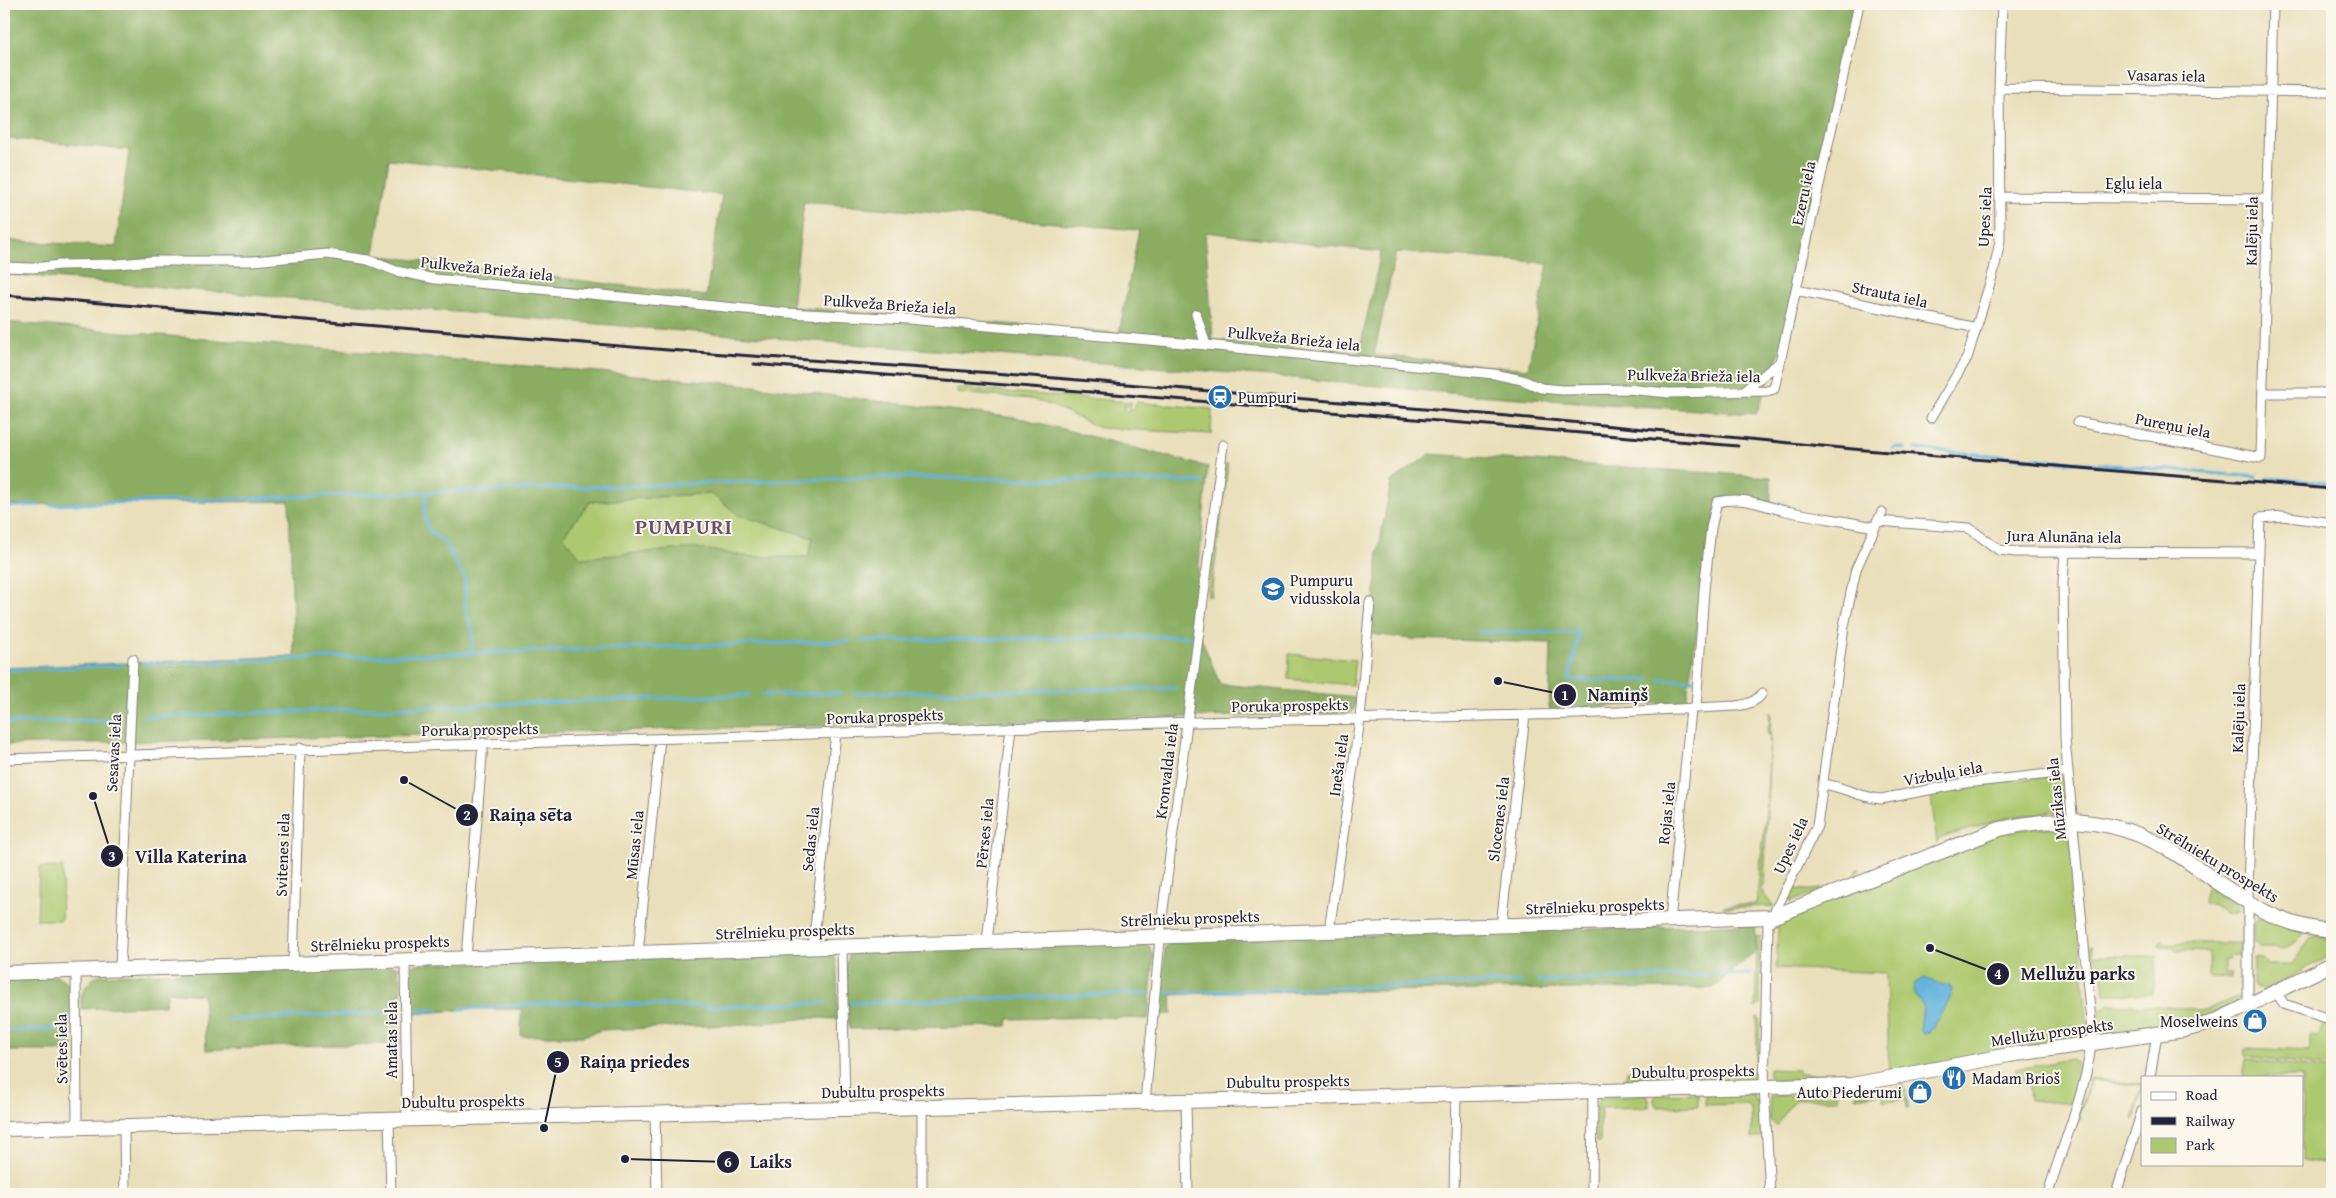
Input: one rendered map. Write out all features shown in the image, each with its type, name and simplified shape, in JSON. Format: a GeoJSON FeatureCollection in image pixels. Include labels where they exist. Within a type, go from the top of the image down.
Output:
{"type":"FeatureCollection","features":[{"type":"Feature","properties":{"kind":"main road","name":"Strēlnieku prospekts"},"geometry":{"type":"LineString","coordinates":[[4,974],[293,963],[1670,921],[1772,916],[2000,829],[2030,822],[2073,820],[2122,828],[2150,839],[2177,854],[2263,912],[2313,929],[2332,931]]}},
{"type":"Feature","properties":{"kind":"main road","name":"Mellužu prospekts"},"geometry":{"type":"LineString","coordinates":[[1764,1087],[1852,1085],[1984,1059],[2184,1030],[2214,1022],[2332,964]]}},
{"type":"Feature","properties":{"kind":"main road","name":"Dubultu prospekts"},"geometry":{"type":"LineString","coordinates":[[4,1129],[1764,1087]]}},
{"type":"Feature","properties":{"kind":"street","name":"Ezeru iela"},"geometry":{"type":"LineString","coordinates":[[1774,389],[1860,4]]}},
{"type":"Feature","properties":{"kind":"street","name":"Upes iela"},"geometry":{"type":"LineString","coordinates":[[1931,418],[1967,358],[2000,241],[1999,88],[2002,4]]}},
{"type":"Feature","properties":{"kind":"street","name":"Kalēju iela"},"geometry":{"type":"LineString","coordinates":[[2261,458],[2273,4]]}},
{"type":"Feature","properties":{"kind":"street","name":"Vasaras iela"},"geometry":{"type":"LineString","coordinates":[[1999,88],[2332,92]]}},
{"type":"Feature","properties":{"kind":"street","name":"Egļu iela"},"geometry":{"type":"LineString","coordinates":[[2001,197],[2267,199]]}},
{"type":"Feature","properties":{"kind":"street","name":"Pulkveža Brieža iela"},"geometry":{"type":"LineString","coordinates":[[4,267],[33,268],[60,264],[118,264],[153,261],[253,261],[327,254],[368,260],[396,271],[435,279],[787,313],[908,319],[1206,345],[1494,374],[1522,380],[1541,388],[1562,390],[1627,389],[1669,393],[1730,393],[1745,390],[1774,389]]}},
{"type":"Feature","properties":{"kind":"street","name":"Strauta iela"},"geometry":{"type":"LineString","coordinates":[[1796,290],[1977,328]]}},
{"type":"Feature","properties":{"kind":"street"},"geometry":{"type":"LineString","coordinates":[[1196,314],[1206,345]]}},
{"type":"Feature","properties":{"kind":"street"},"geometry":{"type":"LineString","coordinates":[[1745,390],[1780,361]]}},
{"type":"Feature","properties":{"kind":"street"},"geometry":{"type":"LineString","coordinates":[[2263,393],[2332,392]]}},
{"type":"Feature","properties":{"kind":"street","name":"Pureņu iela"},"geometry":{"type":"LineString","coordinates":[[2078,422],[2261,458]]}},
{"type":"Feature","properties":{"kind":"street","name":"Kronvalda iela"},"geometry":{"type":"LineString","coordinates":[[1145,1102],[1161,937],[1223,445]]}},
{"type":"Feature","properties":{"kind":"street","name":"Jura Alunāna iela"},"geometry":{"type":"LineString","coordinates":[[1717,502],[1733,498],[1758,502],[1784,510],[1876,524],[1969,528],[1999,550],[2258,553]]}},
{"type":"Feature","properties":{"kind":"street","name":"Rojas iela"},"geometry":{"type":"LineString","coordinates":[[1670,921],[1694,708],[1704,590],[1711,528],[1717,502]]}},
{"type":"Feature","properties":{"kind":"street","name":"Upes iela"},"geometry":{"type":"LineString","coordinates":[[1770,1194],[1764,1087],[1768,925],[1814,834],[1824,784],[1844,626],[1856,569],[1882,512]]}},
{"type":"Feature","properties":{"kind":"street","name":"Kalēju iela"},"geometry":{"type":"LineString","coordinates":[[2248,1005],[2248,903],[2260,518],[2283,516],[2332,523]]}},
{"type":"Feature","properties":{"kind":"street","name":"Mūzikas iela"},"geometry":{"type":"LineString","coordinates":[[2048,1194],[2060,1152],[2086,1077],[2092,1043],[2091,999],[2068,772],[2063,690],[2063,583],[2065,552]]}},
{"type":"Feature","properties":{"kind":"street","name":"Ineša iela"},"geometry":{"type":"LineString","coordinates":[[1329,931],[1360,718],[1370,602]]}},
{"type":"Feature","properties":{"kind":"street","name":"Sesavas iela"},"geometry":{"type":"LineString","coordinates":[[120,969],[133,658]]}},
{"type":"Feature","properties":{"kind":"street","name":"Poruka prospekts"},"geometry":{"type":"LineString","coordinates":[[4,759],[300,748],[660,739],[1011,727],[1525,715],[1744,705],[1758,699],[1762,692]]}},
{"type":"Feature","properties":{"kind":"street","name":"Slocenes iela"},"geometry":{"type":"LineString","coordinates":[[1501,926],[1525,715]]}},
{"type":"Feature","properties":{"kind":"street","name":"Pērses iela"},"geometry":{"type":"LineString","coordinates":[[987,942],[1011,727]]}},
{"type":"Feature","properties":{"kind":"street","name":"Sedas iela"},"geometry":{"type":"LineString","coordinates":[[812,947],[836,733]]}},
{"type":"Feature","properties":{"kind":"street","name":"Mūsas iela"},"geometry":{"type":"LineString","coordinates":[[638,953],[660,739]]}},
{"type":"Feature","properties":{"kind":"street"},"geometry":{"type":"LineString","coordinates":[[466,958],[483,744]]}},
{"type":"Feature","properties":{"kind":"street","name":"Svitenes iela"},"geometry":{"type":"LineString","coordinates":[[293,963],[300,748]]}},
{"type":"Feature","properties":{"kind":"street","name":"Vizbuļu iela"},"geometry":{"type":"LineString","coordinates":[[1824,784],[1869,799],[1881,799],[1965,783],[2068,772]]}},
{"type":"Feature","properties":{"kind":"street"},"geometry":{"type":"LineString","coordinates":[[2248,920],[2253,914],[2263,912]]}},
{"type":"Feature","properties":{"kind":"street"},"geometry":{"type":"LineString","coordinates":[[842,946],[845,1109]]}},
{"type":"Feature","properties":{"kind":"street","name":"Amatas iela"},"geometry":{"type":"LineString","coordinates":[[405,960],[407,1120]]}},
{"type":"Feature","properties":{"kind":"street","name":"Svētes iela"},"geometry":{"type":"LineString","coordinates":[[76,971],[77,1128]]}},
{"type":"Feature","properties":{"kind":"street"},"geometry":{"type":"LineString","coordinates":[[2276,992],[2284,1004],[2332,1020]]}},
{"type":"Feature","properties":{"kind":"street"},"geometry":{"type":"LineString","coordinates":[[2150,1076],[2157,1034]]}},
{"type":"Feature","properties":{"kind":"street"},"geometry":{"type":"LineString","coordinates":[[1592,1194],[1593,1091]]}},
{"type":"Feature","properties":{"kind":"street"},"geometry":{"type":"LineString","coordinates":[[1454,1194],[1456,1094]]}},
{"type":"Feature","properties":{"kind":"street"},"geometry":{"type":"LineString","coordinates":[[1186,1101],[1188,1194]]}},
{"type":"Feature","properties":{"kind":"street"},"geometry":{"type":"LineString","coordinates":[[922,1107],[922,1194]]}},
{"type":"Feature","properties":{"kind":"street"},"geometry":{"type":"LineString","coordinates":[[2116,1194],[2141,1113]]}},
{"type":"Feature","properties":{"kind":"street"},"geometry":{"type":"LineString","coordinates":[[655,1114],[657,1194]]}},
{"type":"Feature","properties":{"kind":"street"},"geometry":{"type":"LineString","coordinates":[[389,1120],[391,1194]]}},
{"type":"Feature","properties":{"kind":"street"},"geometry":{"type":"LineString","coordinates":[[124,1126],[125,1194]]}},
{"type":"Feature","properties":{"kind":"green space"},"geometry":{"type":"Polygon","coordinates":[[[4,4],[1854,4],[1781,349],[1756,414],[1460,394],[1272,376],[669,330],[4,274],[4,240],[116,247],[129,150],[4,138],[4,4]],[[389,159],[374,255],[706,296],[722,195],[389,159]],[[804,202],[792,307],[1119,333],[1139,230],[804,202]],[[1205,232],[1213,340],[1359,353],[1381,252],[1205,232]],[[1396,252],[1374,355],[1528,369],[1548,263],[1396,252]]]}},
{"type":"Feature","properties":{"kind":"green space"},"geometry":{"type":"Polygon","coordinates":[[[4,322],[730,383],[1024,419],[1208,467],[1193,631],[1200,635],[1220,684],[1357,697],[1355,708],[1350,713],[1324,714],[4,745],[4,668],[294,656],[289,501],[4,505],[4,322]],[[710,493],[590,502],[563,536],[581,558],[697,548],[750,557],[808,557],[813,538],[739,515],[710,493]]]}},
{"type":"Feature","properties":{"kind":"green space"},"geometry":{"type":"Polygon","coordinates":[[[957,388],[1131,402],[1131,406],[1124,406],[1124,411],[1128,412],[1129,408],[1134,409],[1136,402],[1212,409],[1211,434],[1099,428],[1053,406],[1031,399],[957,393],[957,388]]]}},
{"type":"Feature","properties":{"kind":"green space"},"geometry":{"type":"Polygon","coordinates":[[[1430,454],[1771,477],[1771,506],[1717,502],[1686,702],[1549,709],[1551,643],[1410,639],[1372,634],[1378,552],[1391,482],[1430,454]]]}},
{"type":"Feature","properties":{"kind":"green space"},"geometry":{"type":"Polygon","coordinates":[[[1225,464],[1228,464],[1211,596],[1207,596],[1225,464]]]}},
{"type":"Feature","properties":{"kind":"green space"},"geometry":{"type":"Polygon","coordinates":[[[711,493],[739,515],[813,538],[808,557],[750,557],[697,548],[580,558],[563,536],[590,502],[711,493]]]}},
{"type":"Feature","properties":{"kind":"green space"},"geometry":{"type":"Polygon","coordinates":[[[1289,654],[1355,660],[1352,685],[1288,679],[1289,654]]]}},
{"type":"Feature","properties":{"kind":"green space"},"geometry":{"type":"Polygon","coordinates":[[[1770,712],[1771,713],[1770,738],[1767,731],[1770,712]]]}},
{"type":"Feature","properties":{"kind":"green space"},"geometry":{"type":"Polygon","coordinates":[[[1770,739],[1764,886],[1762,886],[1761,891],[1764,892],[1764,895],[1774,906],[1724,908],[1723,906],[1756,904],[1766,813],[1770,739]]]}},
{"type":"Feature","properties":{"kind":"green space"},"geometry":{"type":"Polygon","coordinates":[[[2058,776],[2064,779],[2067,810],[2010,817],[1944,837],[1938,840],[1937,844],[1931,796],[1884,803],[1883,801],[1967,785],[2058,776]]]}},
{"type":"Feature","properties":{"kind":"green space"},"geometry":{"type":"Polygon","coordinates":[[[2029,828],[2066,828],[2070,834],[2087,1021],[2086,1033],[2079,1039],[1889,1073],[1886,973],[1776,968],[1778,927],[1782,919],[2000,834],[2029,828]]]}},
{"type":"Feature","properties":{"kind":"green space"},"geometry":{"type":"Polygon","coordinates":[[[39,867],[63,867],[61,920],[37,920],[39,867]]]}},
{"type":"Feature","properties":{"kind":"green space"},"geometry":{"type":"Polygon","coordinates":[[[1857,869],[1860,869],[1857,872],[1858,879],[1790,902],[1791,884],[1794,884],[1793,888],[1801,890],[1816,890],[1853,878],[1857,869]]]}},
{"type":"Feature","properties":{"kind":"green space"},"geometry":{"type":"Polygon","coordinates":[[[2206,887],[2228,902],[2238,904],[2238,911],[2229,914],[2212,904],[2204,904],[2206,887]]]}},
{"type":"Feature","properties":{"kind":"green space"},"geometry":{"type":"Polygon","coordinates":[[[2260,918],[2265,918],[2304,933],[2294,943],[2284,948],[2259,948],[2253,942],[2254,922],[2260,918]]]}},
{"type":"Feature","properties":{"kind":"green space"},"geometry":{"type":"Polygon","coordinates":[[[1756,924],[1755,943],[1757,950],[1713,988],[1226,992],[1171,995],[1172,1014],[1161,1015],[1165,947],[1171,941],[1756,924]]]}},
{"type":"Feature","properties":{"kind":"green space"},"geometry":{"type":"Polygon","coordinates":[[[1760,936],[1760,1005],[1755,1008],[1756,937],[1760,936]]]}},
{"type":"Feature","properties":{"kind":"green space"},"geometry":{"type":"Polygon","coordinates":[[[2312,937],[2332,937],[2332,955],[2267,989],[2257,989],[2253,986],[2254,958],[2262,959],[2268,965],[2291,965],[2312,937]]]}},
{"type":"Feature","properties":{"kind":"green space"},"geometry":{"type":"Polygon","coordinates":[[[2162,939],[2162,943],[2242,943],[2242,955],[2229,956],[2229,960],[2224,960],[2224,974],[2231,974],[2231,978],[2209,977],[2209,952],[2175,951],[2175,947],[2158,946],[2162,939]]]}},
{"type":"Feature","properties":{"kind":"green space"},"geometry":{"type":"Polygon","coordinates":[[[1143,942],[1150,947],[1154,956],[1148,1019],[1098,1017],[1009,1019],[1007,1026],[849,1029],[846,966],[850,952],[1143,942]]]}},
{"type":"Feature","properties":{"kind":"green space"},"geometry":{"type":"Polygon","coordinates":[[[2091,945],[2093,956],[2157,956],[2153,994],[2104,994],[2102,971],[2091,971],[2088,950],[2091,945]]]}},
{"type":"Feature","properties":{"kind":"green space"},"geometry":{"type":"Polygon","coordinates":[[[828,952],[835,959],[837,967],[838,1019],[809,1018],[754,1024],[602,1030],[583,1036],[521,1036],[521,1009],[470,1009],[412,1014],[409,1011],[410,970],[414,964],[828,952]]]}},
{"type":"Feature","properties":{"kind":"green space"},"geometry":{"type":"Polygon","coordinates":[[[397,966],[401,981],[400,1044],[206,1050],[203,995],[168,992],[165,1005],[82,1009],[81,1004],[84,989],[98,975],[397,966]]]}},
{"type":"Feature","properties":{"kind":"green space"},"geometry":{"type":"Polygon","coordinates":[[[57,976],[66,981],[71,988],[73,1051],[4,1051],[4,979],[57,976]]]}},
{"type":"Feature","properties":{"kind":"green space"},"geometry":{"type":"Polygon","coordinates":[[[2235,997],[2240,998],[2216,1013],[2178,1023],[2107,1035],[2098,1029],[2099,1013],[2109,1004],[2175,1007],[2200,1011],[2213,1008],[2235,997]]]}},
{"type":"Feature","properties":{"kind":"green space"},"geometry":{"type":"Polygon","coordinates":[[[1757,1016],[1760,1020],[1758,1073],[1753,1077],[1753,1081],[1732,1082],[1732,1072],[1756,1071],[1757,1016]]]}},
{"type":"Feature","properties":{"kind":"green space"},"geometry":{"type":"Polygon","coordinates":[[[2323,1025],[2332,1028],[2332,1067],[2245,1056],[2246,1048],[2309,1051],[2309,1036],[2318,1037],[2323,1025]]]}},
{"type":"Feature","properties":{"kind":"green space"},"geometry":{"type":"Polygon","coordinates":[[[2072,1059],[2079,1069],[2080,1080],[2072,1104],[2030,1100],[2028,1082],[2016,1083],[2016,1069],[2072,1059]]]}},
{"type":"Feature","properties":{"kind":"green space"},"geometry":{"type":"Polygon","coordinates":[[[2246,1059],[2332,1070],[2332,1165],[2304,1160],[2304,1076],[2243,1076],[2246,1059]]]}},
{"type":"Feature","properties":{"kind":"green space"},"geometry":{"type":"Polygon","coordinates":[[[1656,1066],[1666,1066],[1666,1072],[1712,1070],[1713,1075],[1726,1072],[1728,1082],[1625,1084],[1627,1071],[1640,1070],[1641,1075],[1648,1075],[1648,1071],[1656,1070],[1656,1066]]]}},
{"type":"Feature","properties":{"kind":"green space"},"geometry":{"type":"Polygon","coordinates":[[[1769,1069],[1799,1070],[1800,1074],[1843,1073],[1843,1078],[1773,1081],[1769,1077],[1769,1069]]]}},
{"type":"Feature","properties":{"kind":"green space"},"geometry":{"type":"Polygon","coordinates":[[[2091,1078],[2141,1085],[2091,1080],[2079,1115],[2081,1117],[2079,1121],[2077,1117],[2091,1078]]]}},
{"type":"Feature","properties":{"kind":"green space"},"geometry":{"type":"Polygon","coordinates":[[[1905,1086],[1909,1108],[1907,1108],[1906,1099],[1883,1101],[1883,1093],[1856,1097],[1855,1095],[1888,1090],[1889,1093],[1893,1092],[1893,1089],[1905,1086]]]}},
{"type":"Feature","properties":{"kind":"green space"},"geometry":{"type":"Polygon","coordinates":[[[2141,1089],[2135,1119],[2133,1119],[2141,1089]]]}},
{"type":"Feature","properties":{"kind":"green space"},"geometry":{"type":"Polygon","coordinates":[[[1698,1093],[1698,1106],[1658,1107],[1654,1101],[1656,1094],[1698,1093]]]}},
{"type":"Feature","properties":{"kind":"green space"},"geometry":{"type":"Polygon","coordinates":[[[1705,1093],[1753,1094],[1755,1101],[1761,1101],[1762,1136],[1752,1139],[1751,1110],[1746,1104],[1705,1105],[1705,1093]]]}},
{"type":"Feature","properties":{"kind":"green space"},"geometry":{"type":"Polygon","coordinates":[[[1646,1094],[1649,1099],[1649,1107],[1601,1108],[1600,1142],[1596,1142],[1596,1111],[1599,1098],[1646,1094]]]}},
{"type":"Feature","properties":{"kind":"green space"},"geometry":{"type":"Polygon","coordinates":[[[1837,1094],[1838,1099],[1795,1099],[1776,1126],[1769,1119],[1770,1096],[1837,1094]]]}},
{"type":"Feature","properties":{"kind":"water"},"geometry":{"type":"Polygon","coordinates":[[[1924,978],[1952,989],[1946,1005],[1929,1033],[1924,1034],[1920,1030],[1923,1006],[1914,994],[1913,988],[1914,984],[1924,978]]]}},
{"type":"Feature","properties":{"kind":"waterway"},"geometry":{"type":"LineString","coordinates":[[1892,449],[1896,447],[1905,448]]}},
{"type":"Feature","properties":{"kind":"waterway"},"geometry":{"type":"LineString","coordinates":[[1916,449],[2256,477]]}},
{"type":"Feature","properties":{"kind":"waterway"},"geometry":{"type":"LineString","coordinates":[[50,505],[892,477],[1202,482]]}},
{"type":"Feature","properties":{"kind":"waterway"},"geometry":{"type":"LineString","coordinates":[[2267,478],[2332,483]]}},
{"type":"Feature","properties":{"kind":"waterway"},"geometry":{"type":"LineString","coordinates":[[426,494],[424,516],[429,530],[444,542],[465,578],[465,611],[473,630],[471,653]]}},
{"type":"Feature","properties":{"kind":"waterway"},"geometry":{"type":"LineString","coordinates":[[4,507],[40,505]]}},
{"type":"Feature","properties":{"kind":"waterway"},"geometry":{"type":"LineString","coordinates":[[1479,632],[1579,633],[1569,680],[1649,680]]}},
{"type":"Feature","properties":{"kind":"waterway"},"geometry":{"type":"LineString","coordinates":[[862,641],[1192,636]]}},
{"type":"Feature","properties":{"kind":"waterway"},"geometry":{"type":"LineString","coordinates":[[143,664],[850,641]]}},
{"type":"Feature","properties":{"kind":"waterway"},"geometry":{"type":"LineString","coordinates":[[4,670],[123,665]]}},
{"type":"Feature","properties":{"kind":"waterway"},"geometry":{"type":"LineString","coordinates":[[1659,680],[1693,680]]}},
{"type":"Feature","properties":{"kind":"waterway"},"geometry":{"type":"LineString","coordinates":[[854,693],[1176,688]]}},
{"type":"Feature","properties":{"kind":"waterway"},"geometry":{"type":"LineString","coordinates":[[762,695],[840,693]]}},
{"type":"Feature","properties":{"kind":"waterway"},"geometry":{"type":"LineString","coordinates":[[144,717],[749,695]]}},
{"type":"Feature","properties":{"kind":"waterway"},"geometry":{"type":"LineString","coordinates":[[4,723],[114,720]]}},
{"type":"Feature","properties":{"kind":"waterway"},"geometry":{"type":"LineString","coordinates":[[1538,981],[1750,974]]}},
{"type":"Feature","properties":{"kind":"waterway"},"geometry":{"type":"LineString","coordinates":[[1162,993],[1522,982]]}},
{"type":"Feature","properties":{"kind":"waterway"},"geometry":{"type":"LineString","coordinates":[[850,1003],[1149,993]]}},
{"type":"Feature","properties":{"kind":"waterway"},"geometry":{"type":"LineString","coordinates":[[460,1009],[576,1002],[702,1007],[826,1003]]}},
{"type":"Feature","properties":{"kind":"waterway"},"geometry":{"type":"LineString","coordinates":[[413,1011],[439,1010]]}},
{"type":"Feature","properties":{"kind":"waterway"},"geometry":{"type":"LineString","coordinates":[[228,1020],[396,1012]]}},
{"type":"Feature","properties":{"kind":"waterway"},"geometry":{"type":"LineString","coordinates":[[4,1031],[72,1028]]}},
{"type":"Feature","properties":{"kind":"railway"},"geometry":{"type":"LineString","coordinates":[[4,295],[668,350],[1007,374],[1507,416],[1853,449],[2332,489]]}},
{"type":"Feature","properties":{"kind":"railway"},"geometry":{"type":"LineString","coordinates":[[754,364],[1738,446]]}},
{"type":"Feature","properties":{"kind":"place","name":"Pumpuri"},"geometry":{"type":"Point","coordinates":[1220,397]}},
{"type":"Feature","properties":{"kind":"place","name":"Pumpuru vidusskola"},"geometry":{"type":"Point","coordinates":[1273,589]}},
{"type":"Feature","properties":{"kind":"place","name":"Namiņš"},"geometry":{"type":"Point","coordinates":[1498,681]}},
{"type":"Feature","properties":{"kind":"place","name":"Raiņa sēta"},"geometry":{"type":"Point","coordinates":[404,780]}},
{"type":"Feature","properties":{"kind":"place","name":"Villa Katerina"},"geometry":{"type":"Point","coordinates":[93,796]}},
{"type":"Feature","properties":{"kind":"place","name":"Mellužu parks"},"geometry":{"type":"Point","coordinates":[1930,948]}},
{"type":"Feature","properties":{"kind":"place","name":"Moselweins"},"geometry":{"type":"Point","coordinates":[2255,1021]}},
{"type":"Feature","properties":{"kind":"place","name":"Madam Brioš"},"geometry":{"type":"Point","coordinates":[1954,1078]}},
{"type":"Feature","properties":{"kind":"place","name":"Auto Piederumi"},"geometry":{"type":"Point","coordinates":[1920,1092]}},
{"type":"Feature","properties":{"kind":"place","name":"Raiņa priedes"},"geometry":{"type":"Point","coordinates":[544,1128]}},
{"type":"Feature","properties":{"kind":"place","name":"Laiks"},"geometry":{"type":"Point","coordinates":[625,1159]}},
{"type":"Feature","properties":{"kind":"district","name":"PUMPURI"},"geometry":{"type":"Point","coordinates":[684,527]}}]}
